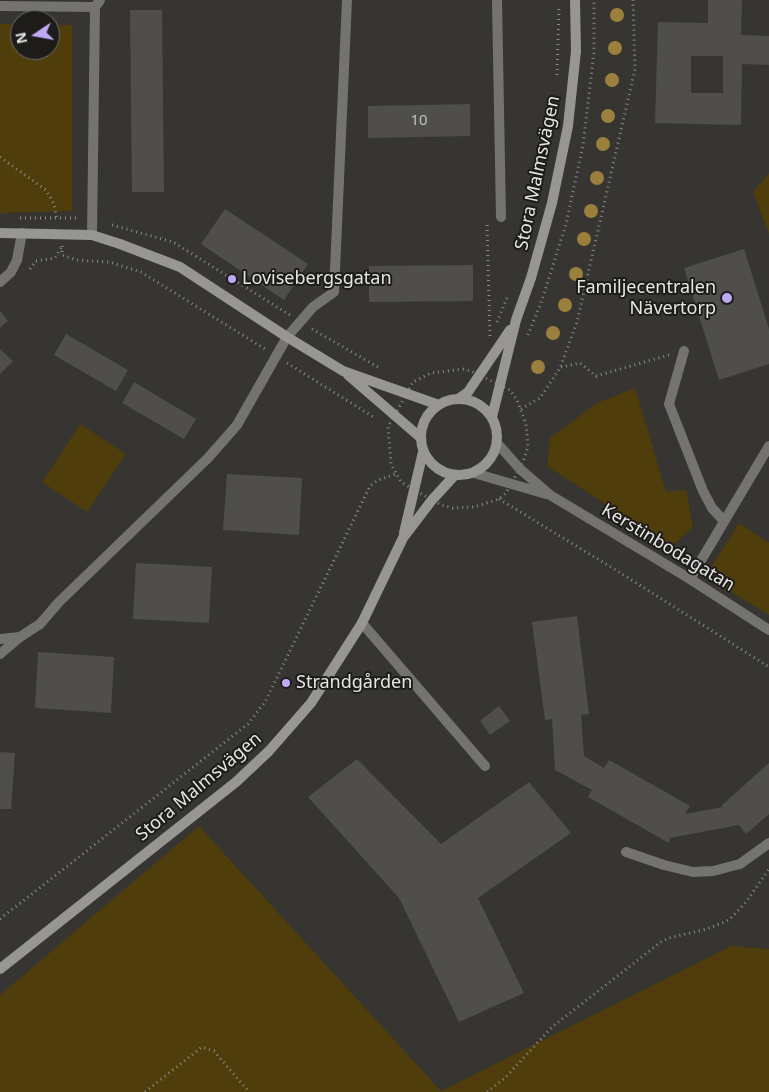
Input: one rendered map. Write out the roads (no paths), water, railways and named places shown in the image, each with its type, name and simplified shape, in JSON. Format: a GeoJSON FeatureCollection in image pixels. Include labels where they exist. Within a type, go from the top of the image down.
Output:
{"type":"FeatureCollection","features":[{"type":"Feature","properties":{"kind":"street"},"geometry":{"type":"LineString","coordinates":[[0,654],[20,637],[40,624],[59,602],[208,458],[237,425],[287,337],[313,307],[334,292],[347,0]]}},
{"type":"Feature","properties":{"kind":"street"},"geometry":{"type":"LineString","coordinates":[[497,0],[501,217]]}},
{"type":"Feature","properties":{"kind":"street","name":"Stora Malmsvägen"},"geometry":{"type":"LineString","coordinates":[[492,417],[516,320],[531,278],[552,203],[568,126],[576,50],[575,0]]}},
{"type":"Feature","properties":{"kind":"street"},"geometry":{"type":"LineString","coordinates":[[0,6],[97,3],[92,235]]}},
{"type":"Feature","properties":{"kind":"street"},"geometry":{"type":"LineString","coordinates":[[0,233],[92,235],[180,267],[343,371],[421,438]]}},
{"type":"Feature","properties":{"kind":"street"},"geometry":{"type":"LineString","coordinates":[[0,282],[11,272],[17,260],[22,233]]}},
{"type":"Feature","properties":{"kind":"street","name":"Stora Malmsvägen"},"geometry":{"type":"LineString","coordinates":[[458,399],[468,392],[516,320]]}},
{"type":"Feature","properties":{"kind":"street"},"geometry":{"type":"LineString","coordinates":[[684,351],[669,404],[703,492],[712,508],[724,520]]}},
{"type":"Feature","properties":{"kind":"street"},"geometry":{"type":"LineString","coordinates":[[343,371],[439,405]]}},
{"type":"Feature","properties":{"kind":"street"},"geometry":{"type":"LineString","coordinates":[[458,399],[478,404],[492,417],[497,430],[498,443],[491,459],[474,473],[454,476],[439,470],[430,463],[423,452],[421,438],[426,418],[439,405],[458,399]]}},
{"type":"Feature","properties":{"kind":"street","name":"Kerstinbodagatan"},"geometry":{"type":"LineString","coordinates":[[498,443],[520,469],[550,495],[690,579],[769,630]]}},
{"type":"Feature","properties":{"kind":"street"},"geometry":{"type":"LineString","coordinates":[[690,579],[769,446]]}},
{"type":"Feature","properties":{"kind":"street","name":"Stora Malmsvägen"},"geometry":{"type":"LineString","coordinates":[[403,538],[423,452]]}},
{"type":"Feature","properties":{"kind":"street","name":"Kerstinbodagatan"},"geometry":{"type":"LineString","coordinates":[[474,473],[550,495]]}},
{"type":"Feature","properties":{"kind":"street","name":"Stora Malmsvägen"},"geometry":{"type":"LineString","coordinates":[[0,969],[236,782],[269,751],[311,702],[362,623],[403,538],[432,500],[454,476]]}},
{"type":"Feature","properties":{"kind":"street"},"geometry":{"type":"LineString","coordinates":[[362,623],[485,766]]}},
{"type":"Feature","properties":{"kind":"street"},"geometry":{"type":"LineString","coordinates":[[0,639],[20,637]]}},
{"type":"Feature","properties":{"kind":"street"},"geometry":{"type":"LineString","coordinates":[[626,852],[664,865],[693,872],[713,871],[740,864],[769,843]]}},
{"type":"Feature","properties":{"kind":"place","name":"Lovisebergsgatan"},"geometry":{"type":"Point","coordinates":[232,279]}},
{"type":"Feature","properties":{"kind":"place","name":"Familjecentralen Nävertorp"},"geometry":{"type":"Point","coordinates":[727,298]}},
{"type":"Feature","properties":{"kind":"place","name":"Strandgården"},"geometry":{"type":"Point","coordinates":[286,683]}}]}
